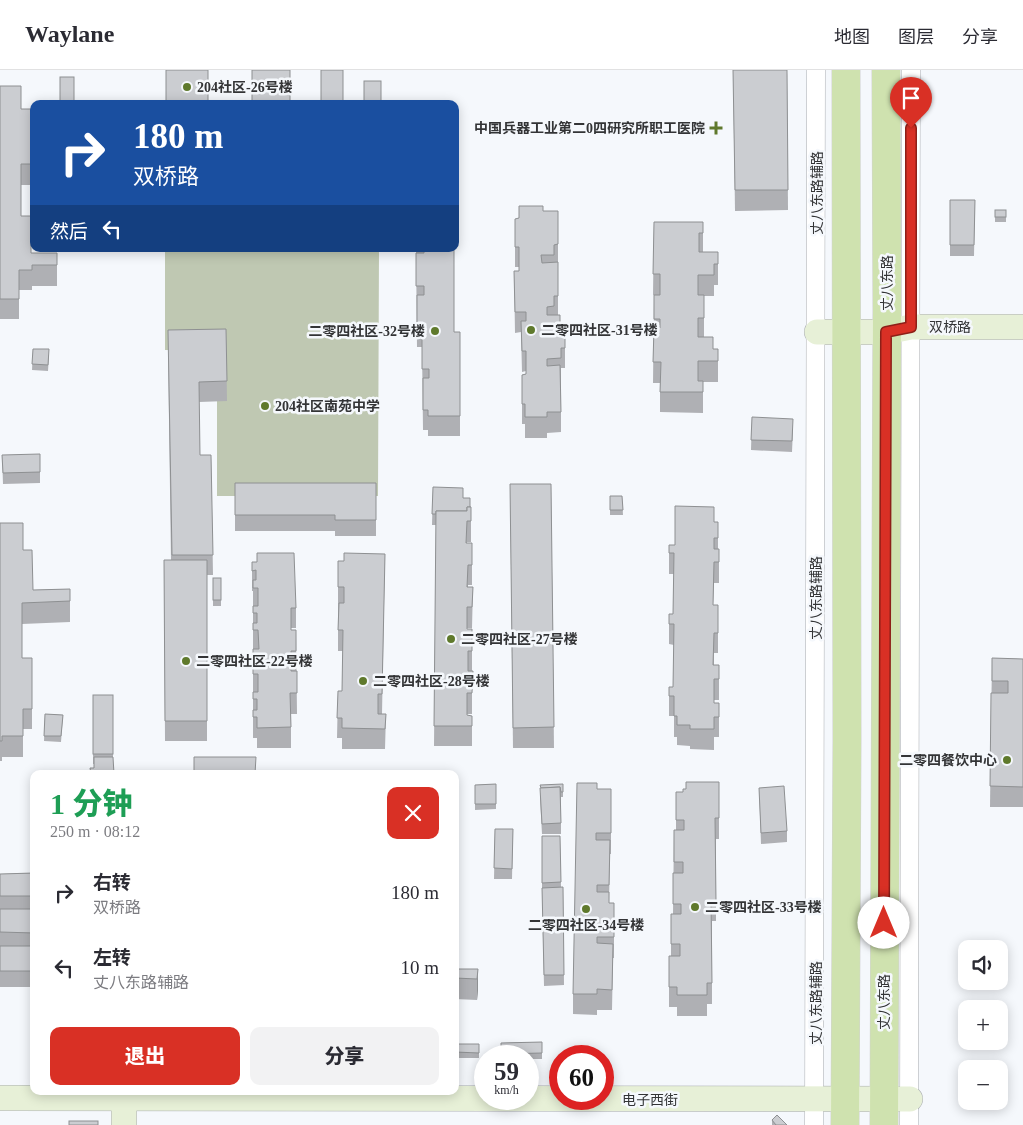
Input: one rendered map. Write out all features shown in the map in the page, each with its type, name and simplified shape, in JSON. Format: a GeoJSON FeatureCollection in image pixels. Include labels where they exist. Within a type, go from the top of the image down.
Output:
{"type":"FeatureCollection","features":[{"type":"Feature","properties":{"kind":"main road"},"geometry":{"type":"LineString","coordinates":[[845,1112],[846,70]]}},
{"type":"Feature","properties":{"kind":"main road","name":"丈八东路"},"geometry":{"type":"LineString","coordinates":[[886,70],[898,330],[892,1108]]}},
{"type":"Feature","properties":{"kind":"street","name":"丈八东路辅路"},"geometry":{"type":"LineString","coordinates":[[814,1125],[813,1100],[816,1058],[816,70]]}},
{"type":"Feature","properties":{"kind":"street"},"geometry":{"type":"LineString","coordinates":[[898,330],[911,70]]}},
{"type":"Feature","properties":{"kind":"street","name":"双桥路"},"geometry":{"type":"LineString","coordinates":[[817,332],[1023,327]]}},
{"type":"Feature","properties":{"kind":"street","name":"电子西街"},"geometry":{"type":"LineString","coordinates":[[0,1098],[813,1100],[845,1112],[892,1108]]}},
{"type":"Feature","properties":{"kind":"street"},"geometry":{"type":"LineString","coordinates":[[124,1099],[124,1125]]}},
{"type":"Feature","properties":{"kind":"street"},"geometry":{"type":"LineString","coordinates":[[892,1108],[909,1125]]}},
{"type":"Feature","properties":{"kind":"green space"},"geometry":{"type":"Polygon","coordinates":[[[165,252],[379,252],[378,496],[217,496],[217,351],[165,350],[165,252]]]}},
{"type":"Feature","properties":{"kind":"building","name":"204社区-26号楼"},"geometry":{"type":"Polygon","coordinates":[[[166,70],[208,70],[208,100],[166,100],[166,70]]]}},
{"type":"Feature","properties":{"kind":"building"},"geometry":{"type":"Polygon","coordinates":[[[252,70],[290,70],[290,100],[252,100],[252,70]]]}},
{"type":"Feature","properties":{"kind":"building"},"geometry":{"type":"Polygon","coordinates":[[[321,70],[343,70],[343,100],[321,100],[321,70]]]}},
{"type":"Feature","properties":{"kind":"building"},"geometry":{"type":"Polygon","coordinates":[[[733,70],[787,70],[788,190],[735,190],[733,70]]]}},
{"type":"Feature","properties":{"kind":"building"},"geometry":{"type":"Polygon","coordinates":[[[60,77],[74,77],[74,100],[60,100],[60,77]]]}},
{"type":"Feature","properties":{"kind":"building"},"geometry":{"type":"Polygon","coordinates":[[[364,81],[381,81],[381,100],[364,100],[364,81]]]}},
{"type":"Feature","properties":{"kind":"building"},"geometry":{"type":"Polygon","coordinates":[[[0,86],[21,86],[21,109],[30,109],[30,164],[21,164],[21,216],[30,216],[30,252],[57,253],[57,265],[32,265],[32,270],[19,270],[19,299],[0,299],[0,86]]]}},
{"type":"Feature","properties":{"kind":"building"},"geometry":{"type":"Polygon","coordinates":[[[950,200],[975,200],[974,245],[950,245],[950,200]]]}},
{"type":"Feature","properties":{"kind":"building","name":"二零四社区-31号楼"},"geometry":{"type":"Polygon","coordinates":[[[519,206],[543,206],[543,211],[558,211],[558,244],[554,245],[554,255],[541,255],[542,263],[558,262],[558,296],[554,296],[554,306],[547,307],[547,315],[560,315],[560,326],[565,326],[565,348],[561,348],[561,358],[547,359],[547,366],[560,365],[561,412],[547,412],[547,417],[525,417],[525,404],[522,404],[522,375],[526,374],[526,351],[522,351],[521,321],[526,321],[526,312],[515,312],[514,271],[519,271],[519,247],[515,247],[515,219],[519,218],[519,206]]]}},
{"type":"Feature","properties":{"kind":"building"},"geometry":{"type":"Polygon","coordinates":[[[995,210],[1006,210],[1006,217],[995,217],[995,210]]]}},
{"type":"Feature","properties":{"kind":"building"},"geometry":{"type":"Polygon","coordinates":[[[654,222],[703,222],[703,233],[699,233],[699,252],[718,252],[718,264],[714,264],[714,275],[698,275],[698,295],[704,295],[704,318],[698,318],[698,337],[713,337],[713,349],[718,349],[718,361],[698,361],[698,381],[703,381],[703,392],[660,392],[661,362],[653,362],[654,328],[660,328],[660,319],[654,319],[654,295],[660,295],[660,274],[653,274],[654,222]]]}},
{"type":"Feature","properties":{"kind":"building","name":"二零四社区-32号楼"},"geometry":{"type":"Polygon","coordinates":[[[454,252],[454,332],[460,332],[460,416],[428,416],[428,410],[423,410],[423,378],[429,378],[429,369],[422,369],[422,326],[417,326],[417,295],[424,295],[424,286],[416,286],[416,253],[454,252]]]}},
{"type":"Feature","properties":{"kind":"building"},"geometry":{"type":"Polygon","coordinates":[[[226,329],[227,381],[199,382],[200,455],[211,455],[213,555],[172,555],[168,330],[226,329]]]}},
{"type":"Feature","properties":{"kind":"building"},"geometry":{"type":"Polygon","coordinates":[[[33,349],[49,349],[48,365],[32,364],[33,349]]]}},
{"type":"Feature","properties":{"kind":"building"},"geometry":{"type":"Polygon","coordinates":[[[752,417],[793,419],[792,441],[751,440],[752,417]]]}},
{"type":"Feature","properties":{"kind":"building"},"geometry":{"type":"Polygon","coordinates":[[[40,454],[40,472],[3,473],[2,455],[40,454]]]}},
{"type":"Feature","properties":{"kind":"building"},"geometry":{"type":"Polygon","coordinates":[[[235,483],[376,483],[376,520],[335,520],[335,515],[235,515],[235,483]]]}},
{"type":"Feature","properties":{"kind":"building"},"geometry":{"type":"Polygon","coordinates":[[[510,484],[551,484],[554,727],[513,728],[510,484]]]}},
{"type":"Feature","properties":{"kind":"building"},"geometry":{"type":"Polygon","coordinates":[[[433,487],[463,488],[463,498],[470,498],[470,507],[467,507],[467,511],[436,511],[436,514],[432,514],[433,487]]]}},
{"type":"Feature","properties":{"kind":"building"},"geometry":{"type":"Polygon","coordinates":[[[610,496],[622,496],[623,510],[610,510],[610,496]]]}},
{"type":"Feature","properties":{"kind":"building"},"geometry":{"type":"Polygon","coordinates":[[[675,506],[714,507],[714,522],[718,522],[718,538],[714,538],[714,549],[719,549],[719,562],[714,562],[713,605],[718,605],[718,633],[714,633],[713,665],[719,665],[719,679],[714,679],[714,703],[719,703],[719,717],[714,717],[714,729],[690,729],[690,725],[677,725],[677,716],[674,716],[674,696],[669,696],[669,687],[673,687],[674,624],[669,624],[669,614],[673,614],[674,553],[669,553],[669,545],[675,545],[675,506]]]}},
{"type":"Feature","properties":{"kind":"building","name":"二零四社区-27号楼"},"geometry":{"type":"Polygon","coordinates":[[[467,507],[471,507],[471,521],[467,521],[466,543],[472,543],[472,565],[468,565],[467,587],[473,587],[472,607],[467,607],[467,629],[472,629],[472,651],[468,651],[468,671],[473,671],[472,693],[467,693],[467,715],[472,716],[472,726],[434,726],[436,511],[467,511],[467,507]]]}},
{"type":"Feature","properties":{"kind":"building"},"geometry":{"type":"Polygon","coordinates":[[[0,523],[23,523],[23,550],[32,550],[33,590],[70,589],[70,601],[22,603],[22,658],[32,658],[32,709],[23,709],[23,736],[2,736],[2,741],[0,741],[0,523]]]}},
{"type":"Feature","properties":{"kind":"building"},"geometry":{"type":"Polygon","coordinates":[[[257,553],[294,553],[296,608],[291,608],[291,630],[296,630],[296,651],[291,651],[291,671],[297,671],[297,693],[290,693],[291,727],[257,728],[257,717],[253,717],[253,710],[257,710],[257,699],[253,699],[253,692],[258,692],[258,674],[253,674],[253,667],[258,667],[258,656],[253,656],[253,649],[259,649],[258,630],[253,630],[253,623],[257,623],[257,613],[253,613],[253,606],[258,606],[258,588],[253,588],[253,580],[256,580],[256,570],[252,571],[252,562],[257,562],[257,553]]]}},
{"type":"Feature","properties":{"kind":"building","name":"二零四社区-28号楼"},"geometry":{"type":"Polygon","coordinates":[[[344,553],[385,554],[382,694],[378,694],[378,714],[386,714],[385,729],[342,728],[342,718],[337,718],[338,691],[342,691],[343,630],[338,630],[339,603],[344,603],[344,587],[338,587],[338,561],[344,561],[344,553]]]}},
{"type":"Feature","properties":{"kind":"building","name":"二零四社区-22号楼"},"geometry":{"type":"Polygon","coordinates":[[[164,560],[207,560],[207,721],[165,721],[164,560]]]}},
{"type":"Feature","properties":{"kind":"building"},"geometry":{"type":"Polygon","coordinates":[[[213,578],[221,578],[221,600],[213,600],[213,578]]]}},
{"type":"Feature","properties":{"kind":"building","name":"二零四餐饮中心"},"geometry":{"type":"Polygon","coordinates":[[[992,658],[1023,659],[1023,787],[990,786],[991,693],[1008,693],[1008,681],[992,681],[992,658]]]}},
{"type":"Feature","properties":{"kind":"building"},"geometry":{"type":"Polygon","coordinates":[[[93,695],[113,695],[113,754],[93,754],[93,695]]]}},
{"type":"Feature","properties":{"kind":"building"},"geometry":{"type":"Polygon","coordinates":[[[45,714],[63,715],[61,736],[44,736],[45,714]]]}},
{"type":"Feature","properties":{"kind":"building"},"geometry":{"type":"Polygon","coordinates":[[[94,757],[113,757],[114,770],[90,770],[90,768],[94,768],[94,757]]]}},
{"type":"Feature","properties":{"kind":"building"},"geometry":{"type":"Polygon","coordinates":[[[194,757],[256,757],[255,770],[194,770],[194,757]]]}},
{"type":"Feature","properties":{"kind":"building","name":"二零四社区-33号楼"},"geometry":{"type":"Polygon","coordinates":[[[686,782],[719,782],[719,818],[715,818],[716,901],[711,901],[712,983],[707,983],[707,995],[677,995],[677,987],[669,987],[669,956],[680,956],[680,944],[671,944],[671,914],[681,914],[681,904],[673,904],[673,873],[683,873],[683,862],[674,862],[674,830],[684,830],[684,820],[676,820],[676,792],[683,792],[683,789],[686,789],[686,782]]]}},
{"type":"Feature","properties":{"kind":"building","name":"二零四社区-34号楼"},"geometry":{"type":"Polygon","coordinates":[[[577,783],[597,783],[597,789],[611,789],[611,833],[596,833],[596,840],[610,840],[609,885],[597,885],[597,892],[609,892],[609,903],[614,903],[614,937],[597,937],[597,943],[613,944],[612,990],[597,989],[597,994],[573,994],[577,783]]]}},
{"type":"Feature","properties":{"kind":"building"},"geometry":{"type":"Polygon","coordinates":[[[496,784],[496,804],[475,804],[475,785],[496,784]]]}},
{"type":"Feature","properties":{"kind":"building"},"geometry":{"type":"Polygon","coordinates":[[[563,784],[563,792],[561,792],[560,787],[541,788],[540,785],[563,784]]]}},
{"type":"Feature","properties":{"kind":"building"},"geometry":{"type":"Polygon","coordinates":[[[784,786],[787,831],[761,833],[759,788],[784,786]]]}},
{"type":"Feature","properties":{"kind":"building"},"geometry":{"type":"Polygon","coordinates":[[[560,787],[561,823],[542,824],[540,788],[560,787]]]}},
{"type":"Feature","properties":{"kind":"building"},"geometry":{"type":"Polygon","coordinates":[[[495,829],[513,829],[512,869],[494,868],[495,829]]]}},
{"type":"Feature","properties":{"kind":"building"},"geometry":{"type":"Polygon","coordinates":[[[542,836],[560,836],[561,882],[542,883],[542,836]]]}},
{"type":"Feature","properties":{"kind":"building"},"geometry":{"type":"Polygon","coordinates":[[[30,873],[30,896],[0,896],[0,874],[30,873]]]}},
{"type":"Feature","properties":{"kind":"building"},"geometry":{"type":"Polygon","coordinates":[[[563,887],[564,975],[544,975],[542,888],[563,887]]]}},
{"type":"Feature","properties":{"kind":"building"},"geometry":{"type":"Polygon","coordinates":[[[0,909],[30,909],[30,933],[0,932],[0,909]]]}},
{"type":"Feature","properties":{"kind":"building"},"geometry":{"type":"Polygon","coordinates":[[[0,946],[30,946],[30,971],[0,971],[0,946]]]}},
{"type":"Feature","properties":{"kind":"building"},"geometry":{"type":"Polygon","coordinates":[[[459,969],[478,969],[477,979],[459,978],[459,969]]]}},
{"type":"Feature","properties":{"kind":"building"},"geometry":{"type":"Polygon","coordinates":[[[542,1042],[542,1053],[539,1053],[539,1045],[501,1045],[501,1043],[542,1042]]]}},
{"type":"Feature","properties":{"kind":"building"},"geometry":{"type":"Polygon","coordinates":[[[459,1044],[479,1044],[474,1045],[474,1053],[459,1052],[459,1044]]]}},
{"type":"Feature","properties":{"kind":"building"},"geometry":{"type":"Polygon","coordinates":[[[777,1115],[787,1125],[776,1125],[772,1120],[777,1115]]]}},
{"type":"Feature","properties":{"kind":"building"},"geometry":{"type":"Polygon","coordinates":[[[69,1121],[98,1121],[98,1125],[69,1125],[69,1121]]]}},
{"type":"Feature","properties":{"kind":"place","name":"204社区-26号楼"},"geometry":{"type":"Point","coordinates":[187,87]}},
{"type":"Feature","properties":{"kind":"place","name":"中国兵器工业第二0四研究所职工医院"},"geometry":{"type":"Point","coordinates":[716,128]}},
{"type":"Feature","properties":{"kind":"place","name":"二零四社区-31号楼"},"geometry":{"type":"Point","coordinates":[531,330]}},
{"type":"Feature","properties":{"kind":"place","name":"二零四社区-32号楼"},"geometry":{"type":"Point","coordinates":[435,331]}},
{"type":"Feature","properties":{"kind":"place","name":"204社区南苑中学"},"geometry":{"type":"Point","coordinates":[265,406]}},
{"type":"Feature","properties":{"kind":"place","name":"二零四社区-27号楼"},"geometry":{"type":"Point","coordinates":[451,639]}},
{"type":"Feature","properties":{"kind":"place","name":"二零四社区-22号楼"},"geometry":{"type":"Point","coordinates":[186,661]}},
{"type":"Feature","properties":{"kind":"place","name":"二零四社区-28号楼"},"geometry":{"type":"Point","coordinates":[363,681]}},
{"type":"Feature","properties":{"kind":"place","name":"二零四餐饮中心"},"geometry":{"type":"Point","coordinates":[1007,760]}},
{"type":"Feature","properties":{"kind":"place","name":"二零四社区-33号楼"},"geometry":{"type":"Point","coordinates":[695,907]}},
{"type":"Feature","properties":{"kind":"place","name":"二零四社区-34号楼"},"geometry":{"type":"Point","coordinates":[586,909]}},
{"type":"Feature","properties":{"kind":"route"},"geometry":{"type":"LineString","coordinates":[[884,923],[886,332],[911,327],[911,128]]}}]}
